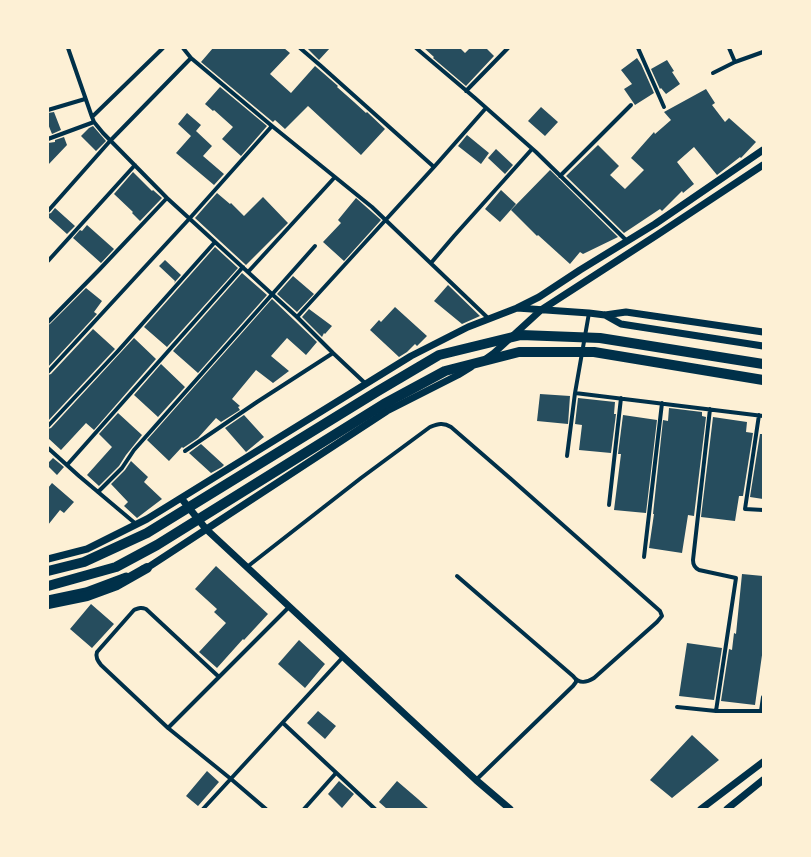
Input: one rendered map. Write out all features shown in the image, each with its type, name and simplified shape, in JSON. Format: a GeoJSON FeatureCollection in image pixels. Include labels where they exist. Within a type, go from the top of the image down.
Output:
{"type":"FeatureCollection","features":[{"type":"Feature","properties":{"kind":"main road"},"geometry":{"type":"LineString","coordinates":[[48,571],[84,562],[147,533],[439,355],[521,335],[600,338],[763,364]]}},
{"type":"Feature","properties":{"kind":"main road"},"geometry":{"type":"LineString","coordinates":[[48,586],[116,567],[157,546],[384,404],[445,371],[518,352],[594,352],[763,380]]}},
{"type":"Feature","properties":{"kind":"main road"},"geometry":{"type":"LineString","coordinates":[[48,604],[87,596],[117,585],[147,568]]}},
{"type":"Feature","properties":{"kind":"street"},"geometry":{"type":"LineString","coordinates":[[68,48],[94,122],[110,141],[167,198],[297,317],[366,384]]}},
{"type":"Feature","properties":{"kind":"street"},"geometry":{"type":"LineString","coordinates":[[92,117],[163,48]]}},
{"type":"Feature","properties":{"kind":"street"},"geometry":{"type":"LineString","coordinates":[[183,48],[191,58],[372,207],[490,319]]}},
{"type":"Feature","properties":{"kind":"street"},"geometry":{"type":"LineString","coordinates":[[300,48],[434,167]]}},
{"type":"Feature","properties":{"kind":"street"},"geometry":{"type":"LineString","coordinates":[[416,48],[532,149],[627,241]]}},
{"type":"Feature","properties":{"kind":"street"},"geometry":{"type":"LineString","coordinates":[[466,91],[508,48]]}},
{"type":"Feature","properties":{"kind":"street"},"geometry":{"type":"LineString","coordinates":[[638,48],[664,107]]}},
{"type":"Feature","properties":{"kind":"street"},"geometry":{"type":"LineString","coordinates":[[729,48],[735,62]]}},
{"type":"Feature","properties":{"kind":"street"},"geometry":{"type":"LineString","coordinates":[[713,73],[735,62],[763,52]]}},
{"type":"Feature","properties":{"kind":"street"},"geometry":{"type":"LineString","coordinates":[[48,211],[110,141],[191,58]]}},
{"type":"Feature","properties":{"kind":"street"},"geometry":{"type":"LineString","coordinates":[[48,110],[86,99]]}},
{"type":"Feature","properties":{"kind":"street"},"geometry":{"type":"LineString","coordinates":[[560,176],[631,105]]}},
{"type":"Feature","properties":{"kind":"street"},"geometry":{"type":"LineString","coordinates":[[297,317],[486,108]]}},
{"type":"Feature","properties":{"kind":"street"},"geometry":{"type":"LineString","coordinates":[[48,139],[94,122]]}},
{"type":"Feature","properties":{"kind":"street"},"geometry":{"type":"LineString","coordinates":[[48,372],[190,218],[272,126]]}},
{"type":"Feature","properties":{"kind":"street"},"geometry":{"type":"LineString","coordinates":[[431,263],[532,149]]}},
{"type":"Feature","properties":{"kind":"street"},"geometry":{"type":"LineString","coordinates":[[48,559],[87,549],[147,519],[411,356],[468,327],[517,308],[539,297],[655,224],[763,150]]}},
{"type":"Feature","properties":{"kind":"street"},"geometry":{"type":"LineString","coordinates":[[48,599],[86,591],[147,568],[387,411],[458,374],[494,353],[541,310],[763,164]]}},
{"type":"Feature","properties":{"kind":"street"},"geometry":{"type":"LineString","coordinates":[[48,261],[135,166]]}},
{"type":"Feature","properties":{"kind":"street"},"geometry":{"type":"LineString","coordinates":[[248,272],[335,177]]}},
{"type":"Feature","properties":{"kind":"street"},"geometry":{"type":"LineString","coordinates":[[48,322],[167,198]]}},
{"type":"Feature","properties":{"kind":"street"},"geometry":{"type":"LineString","coordinates":[[48,426],[118,351],[215,242]]}},
{"type":"Feature","properties":{"kind":"street"},"geometry":{"type":"LineString","coordinates":[[98,492],[122,468],[134,450],[315,246]]}},
{"type":"Feature","properties":{"kind":"street"},"geometry":{"type":"LineString","coordinates":[[67,465],[243,267]]}},
{"type":"Feature","properties":{"kind":"street"},"geometry":{"type":"LineString","coordinates":[[517,308],[604,315],[626,312],[763,332]]}},
{"type":"Feature","properties":{"kind":"street"},"geometry":{"type":"LineString","coordinates":[[567,456],[589,313]]}},
{"type":"Feature","properties":{"kind":"street"},"geometry":{"type":"LineString","coordinates":[[604,315],[621,324],[763,346]]}},
{"type":"Feature","properties":{"kind":"street"},"geometry":{"type":"LineString","coordinates":[[185,451],[333,353]]}},
{"type":"Feature","properties":{"kind":"street"},"geometry":{"type":"LineString","coordinates":[[576,393],[761,416],[745,509],[763,510]]}},
{"type":"Feature","properties":{"kind":"street"},"geometry":{"type":"LineString","coordinates":[[609,505],[621,398]]}},
{"type":"Feature","properties":{"kind":"street"},"geometry":{"type":"LineString","coordinates":[[644,557],[662,403]]}},
{"type":"Feature","properties":{"kind":"street"},"geometry":{"type":"LineString","coordinates":[[710,409],[693,563],[699,570],[736,578],[716,711]]}},
{"type":"Feature","properties":{"kind":"street"},"geometry":{"type":"LineString","coordinates":[[247,567],[361,478],[430,428],[438,424],[446,424],[511,478],[593,551],[661,614],[661,617],[594,678],[583,682],[576,680],[457,576]]}},
{"type":"Feature","properties":{"kind":"street"},"geometry":{"type":"LineString","coordinates":[[48,448],[136,524]]}},
{"type":"Feature","properties":{"kind":"street"},"geometry":{"type":"LineString","coordinates":[[181,498],[206,529],[476,780],[510,809]]}},
{"type":"Feature","properties":{"kind":"street"},"geometry":{"type":"LineString","coordinates":[[168,728],[289,607]]}},
{"type":"Feature","properties":{"kind":"street"},"geometry":{"type":"LineString","coordinates":[[219,677],[146,609],[142,608],[134,610],[96,655],[96,658],[101,666],[168,728],[266,809]]}},
{"type":"Feature","properties":{"kind":"street"},"geometry":{"type":"LineString","coordinates":[[204,809],[343,657]]}},
{"type":"Feature","properties":{"kind":"street"},"geometry":{"type":"LineString","coordinates":[[476,780],[574,686],[576,680]]}},
{"type":"Feature","properties":{"kind":"street"},"geometry":{"type":"LineString","coordinates":[[677,707],[716,711],[762,711],[763,697]]}},
{"type":"Feature","properties":{"kind":"street"},"geometry":{"type":"LineString","coordinates":[[283,723],[375,809]]}},
{"type":"Feature","properties":{"kind":"street"},"geometry":{"type":"LineString","coordinates":[[701,809],[763,762]]}},
{"type":"Feature","properties":{"kind":"street"},"geometry":{"type":"LineString","coordinates":[[304,809],[336,773]]}},
{"type":"Feature","properties":{"kind":"street"},"geometry":{"type":"LineString","coordinates":[[727,809],[763,780]]}},
{"type":"Feature","properties":{"kind":"building"},"geometry":{"type":"Polygon","coordinates":[[[213,48],[284,48],[290,53],[270,74],[291,93],[315,66],[385,129],[361,155],[308,106],[285,129],[275,120],[273,122],[201,62],[213,48]]]}},
{"type":"Feature","properties":{"kind":"building"},"geometry":{"type":"Polygon","coordinates":[[[307,48],[330,48],[319,60],[307,48]]]}},
{"type":"Feature","properties":{"kind":"building"},"geometry":{"type":"Polygon","coordinates":[[[424,48],[460,48],[465,53],[470,48],[486,48],[494,56],[466,86],[433,58],[434,57],[424,48]]]}},
{"type":"Feature","properties":{"kind":"building"},"geometry":{"type":"Polygon","coordinates":[[[637,58],[654,93],[635,105],[624,89],[632,84],[621,70],[637,58]]]}},
{"type":"Feature","properties":{"kind":"building"},"geometry":{"type":"Polygon","coordinates":[[[667,60],[674,71],[672,72],[680,84],[666,94],[661,88],[660,89],[651,69],[667,60]]]}},
{"type":"Feature","properties":{"kind":"building"},"geometry":{"type":"Polygon","coordinates":[[[220,87],[267,126],[241,156],[222,139],[233,127],[205,104],[220,87]]]}},
{"type":"Feature","properties":{"kind":"building"},"geometry":{"type":"Polygon","coordinates":[[[706,89],[715,103],[712,105],[725,122],[729,118],[756,142],[741,158],[740,157],[717,175],[694,147],[677,162],[694,184],[683,193],[682,191],[662,211],[660,209],[624,233],[566,176],[598,145],[619,166],[610,175],[625,189],[644,170],[631,158],[654,132],[655,134],[671,120],[664,112],[706,89]]]}},
{"type":"Feature","properties":{"kind":"building"},"geometry":{"type":"Polygon","coordinates":[[[541,107],[558,122],[545,136],[528,121],[541,107]]]}},
{"type":"Feature","properties":{"kind":"building"},"geometry":{"type":"Polygon","coordinates":[[[54,112],[61,130],[52,134],[48,124],[48,113],[54,112]]]}},
{"type":"Feature","properties":{"kind":"building"},"geometry":{"type":"Polygon","coordinates":[[[187,113],[201,125],[196,131],[212,146],[203,156],[224,174],[214,185],[176,153],[191,136],[178,124],[187,113]]]}},
{"type":"Feature","properties":{"kind":"building"},"geometry":{"type":"Polygon","coordinates":[[[93,126],[106,141],[96,151],[81,136],[93,126]]]}},
{"type":"Feature","properties":{"kind":"building"},"geometry":{"type":"Polygon","coordinates":[[[467,135],[489,153],[481,164],[458,146],[467,135]]]}},
{"type":"Feature","properties":{"kind":"building"},"geometry":{"type":"Polygon","coordinates":[[[64,137],[67,145],[48,165],[48,143],[55,142],[55,140],[64,137]]]}},
{"type":"Feature","properties":{"kind":"building"},"geometry":{"type":"Polygon","coordinates":[[[496,149],[513,165],[505,174],[488,158],[496,149]]]}},
{"type":"Feature","properties":{"kind":"building"},"geometry":{"type":"Polygon","coordinates":[[[550,170],[618,237],[583,254],[580,252],[570,264],[538,235],[537,236],[511,210],[550,170]]]}},
{"type":"Feature","properties":{"kind":"building"},"geometry":{"type":"Polygon","coordinates":[[[133,172],[152,191],[153,190],[162,198],[140,221],[132,213],[133,212],[114,194],[133,172]]]}},
{"type":"Feature","properties":{"kind":"building"},"geometry":{"type":"Polygon","coordinates":[[[501,190],[516,204],[500,222],[485,209],[501,190]]]}},
{"type":"Feature","properties":{"kind":"building"},"geometry":{"type":"Polygon","coordinates":[[[217,193],[230,204],[231,203],[244,216],[263,197],[288,223],[246,265],[195,218],[217,193]]]}},
{"type":"Feature","properties":{"kind":"building"},"geometry":{"type":"Polygon","coordinates":[[[356,198],[381,220],[344,261],[323,242],[341,223],[338,220],[356,198]]]}},
{"type":"Feature","properties":{"kind":"building"},"geometry":{"type":"Polygon","coordinates":[[[55,208],[75,226],[67,234],[48,217],[48,214],[55,208]]]}},
{"type":"Feature","properties":{"kind":"building"},"geometry":{"type":"Polygon","coordinates":[[[87,225],[114,249],[101,263],[73,238],[87,225]]]}},
{"type":"Feature","properties":{"kind":"building"},"geometry":{"type":"Polygon","coordinates":[[[215,247],[238,268],[167,347],[144,327],[215,247]]]}},
{"type":"Feature","properties":{"kind":"building"},"geometry":{"type":"Polygon","coordinates":[[[165,260],[181,275],[174,283],[175,281],[159,266],[165,260]]]}},
{"type":"Feature","properties":{"kind":"building"},"geometry":{"type":"Polygon","coordinates":[[[242,273],[267,295],[198,373],[173,351],[242,273]]]}},
{"type":"Feature","properties":{"kind":"building"},"geometry":{"type":"Polygon","coordinates":[[[293,276],[314,294],[297,312],[277,294],[293,276]]]}},
{"type":"Feature","properties":{"kind":"building"},"geometry":{"type":"Polygon","coordinates":[[[448,285],[480,316],[462,324],[434,301],[448,285]]]}},
{"type":"Feature","properties":{"kind":"building"},"geometry":{"type":"Polygon","coordinates":[[[86,288],[102,301],[94,312],[97,314],[48,367],[48,325],[86,288]]]}},
{"type":"Feature","properties":{"kind":"building"},"geometry":{"type":"Polygon","coordinates":[[[272,299],[317,342],[306,355],[287,338],[271,356],[289,371],[273,383],[256,370],[232,399],[240,406],[238,407],[240,410],[221,422],[216,418],[198,438],[183,448],[182,447],[169,461],[147,440],[272,299]]]}},
{"type":"Feature","properties":{"kind":"building"},"geometry":{"type":"Polygon","coordinates":[[[395,307],[427,336],[417,346],[415,344],[399,357],[370,330],[379,320],[381,322],[395,307]]]}},
{"type":"Feature","properties":{"kind":"building"},"geometry":{"type":"Polygon","coordinates":[[[309,309],[332,326],[325,334],[324,333],[322,337],[302,317],[309,309]]]}},
{"type":"Feature","properties":{"kind":"building"},"geometry":{"type":"Polygon","coordinates":[[[93,329],[115,349],[48,421],[48,375],[51,374],[93,329]]]}},
{"type":"Feature","properties":{"kind":"building"},"geometry":{"type":"Polygon","coordinates":[[[134,338],[156,359],[94,430],[86,423],[61,450],[48,438],[48,429],[51,428],[134,338]]]}},
{"type":"Feature","properties":{"kind":"building"},"geometry":{"type":"Polygon","coordinates":[[[161,364],[185,387],[158,417],[134,395],[161,364]]]}},
{"type":"Feature","properties":{"kind":"building"},"geometry":{"type":"Polygon","coordinates":[[[540,394],[570,396],[568,424],[537,421],[540,394]]]}},
{"type":"Feature","properties":{"kind":"building"},"geometry":{"type":"Polygon","coordinates":[[[578,398],[615,402],[614,414],[616,414],[611,453],[579,450],[582,425],[575,424],[578,398]]]}},
{"type":"Feature","properties":{"kind":"building"},"geometry":{"type":"Polygon","coordinates":[[[669,408],[702,412],[702,416],[706,417],[694,516],[688,515],[682,553],[649,548],[654,514],[663,420],[668,421],[669,408]]]}},
{"type":"Feature","properties":{"kind":"building"},"geometry":{"type":"Polygon","coordinates":[[[118,413],[142,435],[119,466],[99,486],[87,475],[112,447],[99,434],[118,413]]]}},
{"type":"Feature","properties":{"kind":"building"},"geometry":{"type":"Polygon","coordinates":[[[244,415],[264,437],[246,452],[225,428],[244,415]]]}},
{"type":"Feature","properties":{"kind":"building"},"geometry":{"type":"Polygon","coordinates":[[[623,415],[657,420],[646,513],[614,510],[621,454],[618,454],[623,415]]]}},
{"type":"Feature","properties":{"kind":"building"},"geometry":{"type":"Polygon","coordinates":[[[713,417],[747,422],[746,432],[753,433],[743,496],[739,496],[735,521],[701,517],[713,417]]]}},
{"type":"Feature","properties":{"kind":"building"},"geometry":{"type":"Polygon","coordinates":[[[760,434],[763,434],[763,499],[750,497],[760,434]]]}},
{"type":"Feature","properties":{"kind":"building"},"geometry":{"type":"Polygon","coordinates":[[[201,444],[224,465],[222,467],[211,473],[189,453],[201,444]]]}},
{"type":"Feature","properties":{"kind":"building"},"geometry":{"type":"Polygon","coordinates":[[[53,458],[64,467],[57,475],[48,466],[48,463],[53,458]]]}},
{"type":"Feature","properties":{"kind":"building"},"geometry":{"type":"Polygon","coordinates":[[[131,461],[148,477],[144,482],[162,499],[137,518],[124,506],[128,502],[111,484],[125,470],[131,461]]]}},
{"type":"Feature","properties":{"kind":"building"},"geometry":{"type":"Polygon","coordinates":[[[52,483],[74,502],[64,513],[60,510],[48,525],[48,488],[52,483]]]}},
{"type":"Feature","properties":{"kind":"building"},"geometry":{"type":"Polygon","coordinates":[[[216,566],[268,614],[217,668],[199,652],[226,623],[214,612],[217,609],[195,589],[216,566]]]}},
{"type":"Feature","properties":{"kind":"building"},"geometry":{"type":"Polygon","coordinates":[[[742,574],[763,576],[763,648],[755,705],[721,701],[729,649],[732,650],[734,633],[736,634],[742,574]]]}},
{"type":"Feature","properties":{"kind":"building"},"geometry":{"type":"Polygon","coordinates":[[[91,604],[114,624],[92,648],[70,629],[91,604]]]}},
{"type":"Feature","properties":{"kind":"building"},"geometry":{"type":"Polygon","coordinates":[[[299,640],[325,664],[305,688],[278,664],[299,640]]]}},
{"type":"Feature","properties":{"kind":"building"},"geometry":{"type":"Polygon","coordinates":[[[687,643],[722,648],[714,700],[679,696],[687,643]]]}},
{"type":"Feature","properties":{"kind":"building"},"geometry":{"type":"Polygon","coordinates":[[[318,711],[336,726],[325,739],[307,723],[318,711]]]}},
{"type":"Feature","properties":{"kind":"building"},"geometry":{"type":"Polygon","coordinates":[[[692,735],[719,760],[672,798],[650,780],[692,735]]]}},
{"type":"Feature","properties":{"kind":"building"},"geometry":{"type":"Polygon","coordinates":[[[207,771],[219,782],[198,806],[186,796],[207,771]]]}},
{"type":"Feature","properties":{"kind":"building"},"geometry":{"type":"Polygon","coordinates":[[[339,781],[354,794],[342,808],[328,794],[339,781]]]}},
{"type":"Feature","properties":{"kind":"building"},"geometry":{"type":"Polygon","coordinates":[[[397,781],[429,809],[387,809],[379,802],[397,781]]]}}]}
